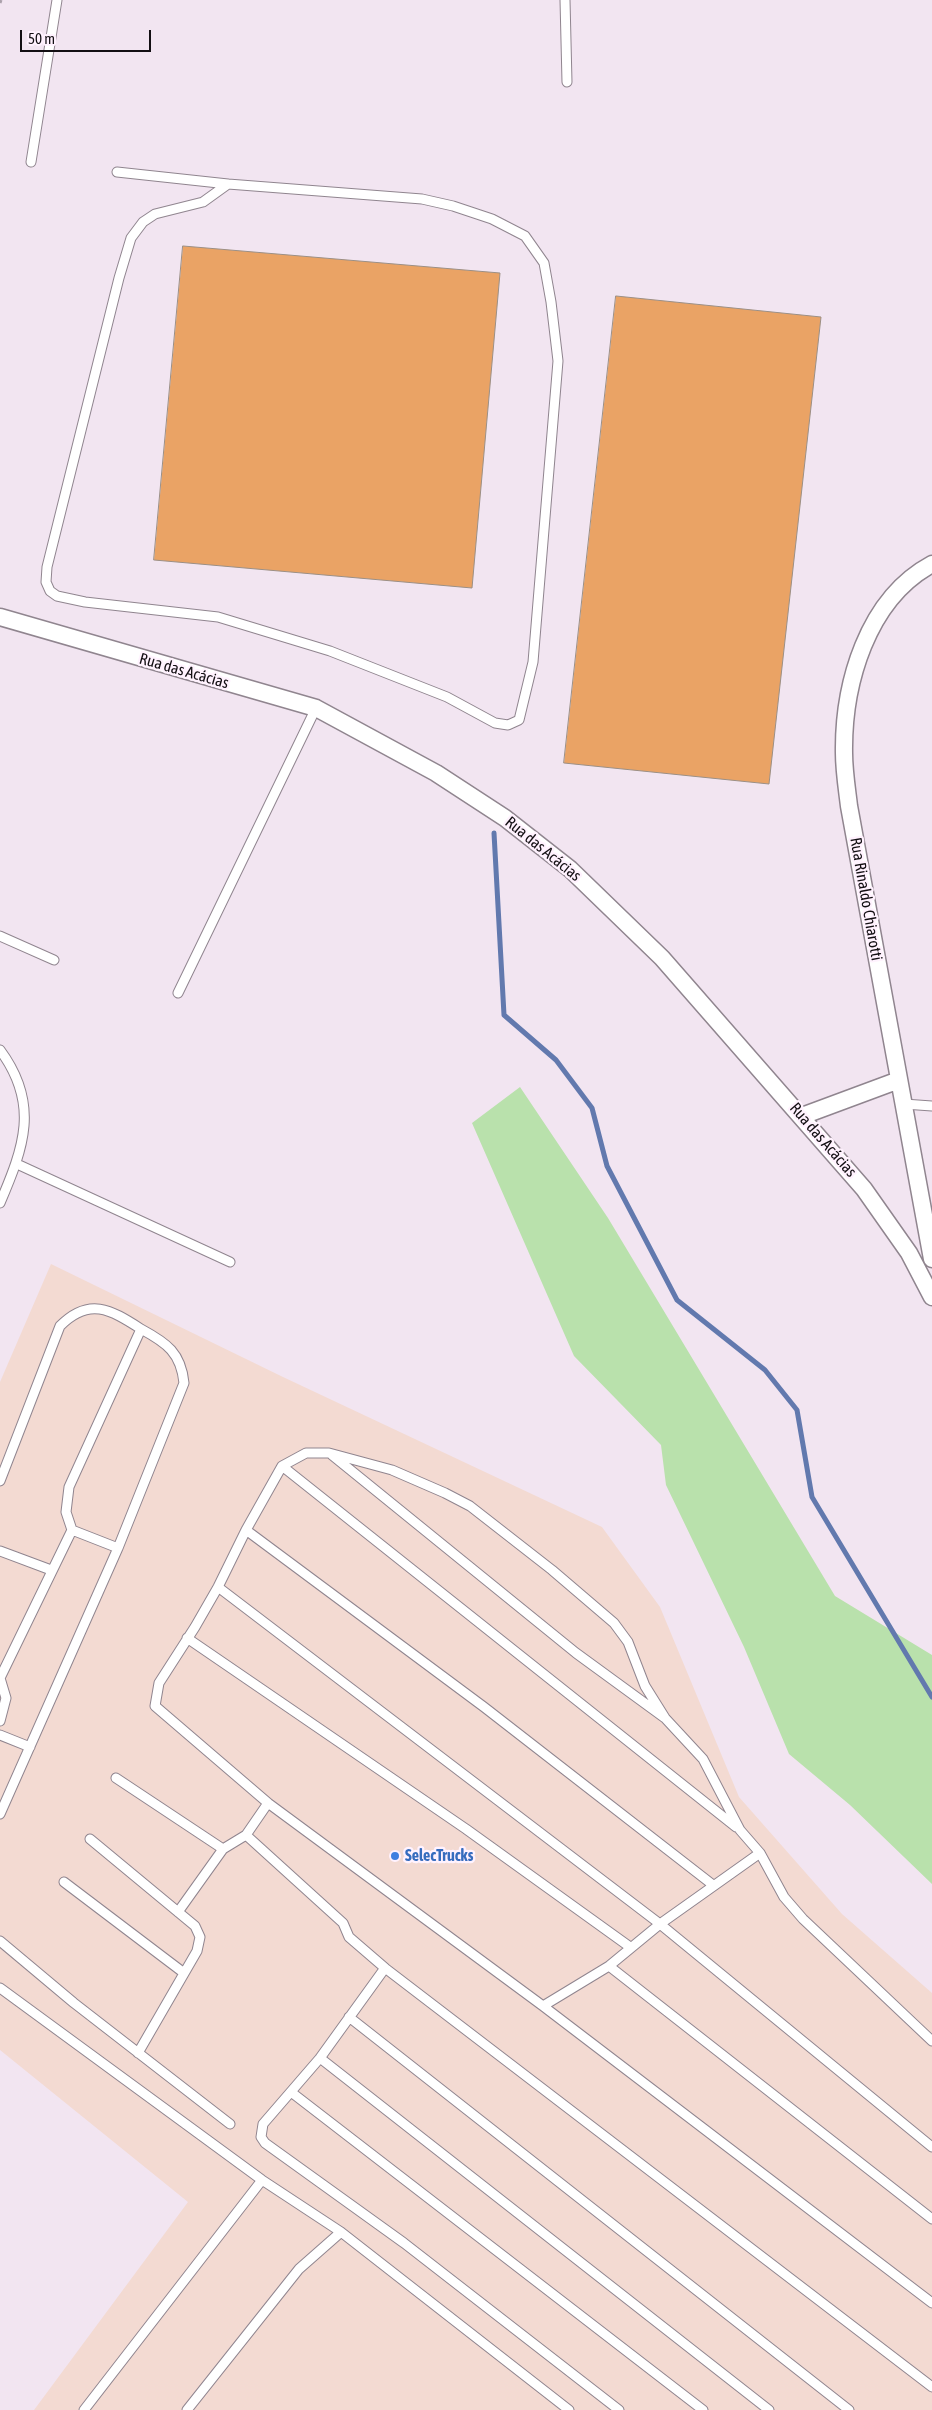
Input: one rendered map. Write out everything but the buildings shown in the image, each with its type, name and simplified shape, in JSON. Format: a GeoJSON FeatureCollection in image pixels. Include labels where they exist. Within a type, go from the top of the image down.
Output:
{"type":"FeatureCollection","features":[{"type":"Feature","properties":{"kind":"street","name":"Rua Rinaldo Chiarotti"},"geometry":{"type":"LineString","coordinates":[[932,564],[900,589],[875,620],[857,661],[848,706],[844,752],[849,806],[932,1259]]}},
{"type":"Feature","properties":{"kind":"street","name":"Rua das Acácias"},"geometry":{"type":"LineString","coordinates":[[0,617],[316,708],[436,773],[506,818],[570,869],[662,958],[802,1116],[888,1220],[932,1297]]}},
{"type":"Feature","properties":{"kind":"street"},"geometry":{"type":"LineString","coordinates":[[802,1116],[899,1080]]}},
{"type":"Feature","properties":{"kind":"lane"},"geometry":{"type":"LineString","coordinates":[[31,162],[58,0]]}},
{"type":"Feature","properties":{"kind":"lane"},"geometry":{"type":"LineString","coordinates":[[565,0],[567,82]]}},
{"type":"Feature","properties":{"kind":"lane"},"geometry":{"type":"LineString","coordinates":[[117,172],[228,184],[422,199],[453,206],[492,219],[525,236],[544,263],[558,360],[533,662],[519,720],[508,725],[494,723],[447,697],[330,651],[218,617],[85,602],[57,596],[50,590],[46,582],[48,567],[119,278],[131,238],[143,222],[155,214],[203,202],[228,184]]}},
{"type":"Feature","properties":{"kind":"lane"},"geometry":{"type":"LineString","coordinates":[[178,993],[316,708]]}},
{"type":"Feature","properties":{"kind":"lane"},"geometry":{"type":"LineString","coordinates":[[0,936],[54,960]]}},
{"type":"Feature","properties":{"kind":"lane"},"geometry":{"type":"LineString","coordinates":[[0,1050],[13,1068],[21,1086],[25,1109],[17,1164],[0,1203]]}},
{"type":"Feature","properties":{"kind":"lane"},"geometry":{"type":"LineString","coordinates":[[904,1104],[932,1106]]}},
{"type":"Feature","properties":{"kind":"lane"},"geometry":{"type":"LineString","coordinates":[[17,1164],[230,1262]]}},
{"type":"Feature","properties":{"kind":"lane"},"geometry":{"type":"LineString","coordinates":[[0,1481],[60,1326],[73,1313],[88,1308],[123,1318],[166,1344],[174,1353],[182,1367],[184,1384],[118,1548],[0,1814]]}},
{"type":"Feature","properties":{"kind":"lane"},"geometry":{"type":"LineString","coordinates":[[0,1721],[6,1698],[0,1678],[72,1530],[66,1512],[69,1487],[141,1329]]}},
{"type":"Feature","properties":{"kind":"lane"},"geometry":{"type":"LineString","coordinates":[[665,1718],[645,1686],[628,1642],[614,1624],[552,1570],[470,1506],[392,1470],[329,1453],[306,1453],[282,1466],[246,1530],[218,1587],[159,1683],[155,1706],[268,1803],[543,2006],[932,2303]]}},
{"type":"Feature","properties":{"kind":"lane"},"geometry":{"type":"LineString","coordinates":[[329,1453],[576,1652],[665,1718],[703,1759],[740,1830]]}},
{"type":"Feature","properties":{"kind":"lane"},"geometry":{"type":"LineString","coordinates":[[282,1466],[740,1830],[760,1853],[784,1897],[803,1919],[932,2041]]}},
{"type":"Feature","properties":{"kind":"lane"},"geometry":{"type":"LineString","coordinates":[[72,1530],[118,1548]]}},
{"type":"Feature","properties":{"kind":"lane"},"geometry":{"type":"LineString","coordinates":[[246,1530],[476,1701],[713,1885]]}},
{"type":"Feature","properties":{"kind":"lane"},"geometry":{"type":"LineString","coordinates":[[0,1551],[51,1570]]}},
{"type":"Feature","properties":{"kind":"lane"},"geometry":{"type":"LineString","coordinates":[[218,1587],[660,1924],[932,2147]]}},
{"type":"Feature","properties":{"kind":"lane"},"geometry":{"type":"LineString","coordinates":[[187,1638],[466,1829],[630,1947]]}},
{"type":"Feature","properties":{"kind":"lane"},"geometry":{"type":"LineString","coordinates":[[0,1735],[30,1747]]}},
{"type":"Feature","properties":{"kind":"lane"},"geometry":{"type":"LineString","coordinates":[[116,1778],[223,1849]]}},
{"type":"Feature","properties":{"kind":"lane"},"geometry":{"type":"LineString","coordinates":[[178,1912],[223,1849],[246,1835],[268,1803]]}},
{"type":"Feature","properties":{"kind":"lane"},"geometry":{"type":"LineString","coordinates":[[246,1835],[343,1923],[349,1937],[385,1968],[932,2387]]}},
{"type":"Feature","properties":{"kind":"lane"},"geometry":{"type":"LineString","coordinates":[[90,1839],[195,1926],[200,1937],[197,1951],[138,2052]]}},
{"type":"Feature","properties":{"kind":"lane"},"geometry":{"type":"LineString","coordinates":[[543,2006],[609,1966],[660,1924],[760,1853]]}},
{"type":"Feature","properties":{"kind":"lane"},"geometry":{"type":"LineString","coordinates":[[64,1882],[184,1973]]}},
{"type":"Feature","properties":{"kind":"lane"},"geometry":{"type":"LineString","coordinates":[[0,1941],[230,2124]]}},
{"type":"Feature","properties":{"kind":"lane"},"geometry":{"type":"LineString","coordinates":[[609,1966],[932,2219]]}},
{"type":"Feature","properties":{"kind":"lane"},"geometry":{"type":"LineString","coordinates":[[385,1968],[320,2058],[263,2124],[261,2131],[265,2142],[404,2243],[619,2410]]}},
{"type":"Feature","properties":{"kind":"lane"},"geometry":{"type":"LineString","coordinates":[[0,1988],[262,2180],[341,2232],[569,2410]]}},
{"type":"Feature","properties":{"kind":"lane"},"geometry":{"type":"LineString","coordinates":[[349,2017],[849,2410]]}},
{"type":"Feature","properties":{"kind":"lane"},"geometry":{"type":"LineString","coordinates":[[320,2058],[769,2410]]}},
{"type":"Feature","properties":{"kind":"lane"},"geometry":{"type":"LineString","coordinates":[[291,2092],[703,2410]]}},
{"type":"Feature","properties":{"kind":"lane"},"geometry":{"type":"LineString","coordinates":[[84,2410],[262,2180]]}},
{"type":"Feature","properties":{"kind":"lane"},"geometry":{"type":"LineString","coordinates":[[187,2410],[299,2268],[341,2232]]}},
{"type":"Feature","properties":{"kind":"shaded area","name":"SelecTrucks"},"geometry":{"type":"Polygon","coordinates":[[[51,1264],[283,1377],[602,1527],[660,1607],[739,1797],[842,1914],[932,1993],[932,2410],[34,2410],[188,2202],[0,2050],[0,1382],[51,1264]]]}},
{"type":"Feature","properties":{"kind":"green space"},"geometry":{"type":"Polygon","coordinates":[[[520,1087],[608,1218],[835,1596],[932,1655],[932,1884],[850,1805],[789,1754],[744,1647],[666,1485],[661,1445],[574,1356],[472,1123],[520,1087]]]}},
{"type":"Feature","properties":{"kind":"waterway"},"geometry":{"type":"LineString","coordinates":[[494,833],[504,1015],[556,1060],[592,1108],[607,1166],[677,1300],[765,1370],[797,1410],[812,1497],[932,1697]]}},
{"type":"Feature","properties":{"kind":"place","name":"SelecTrucks"},"geometry":{"type":"Point","coordinates":[395,1856]}}]}
